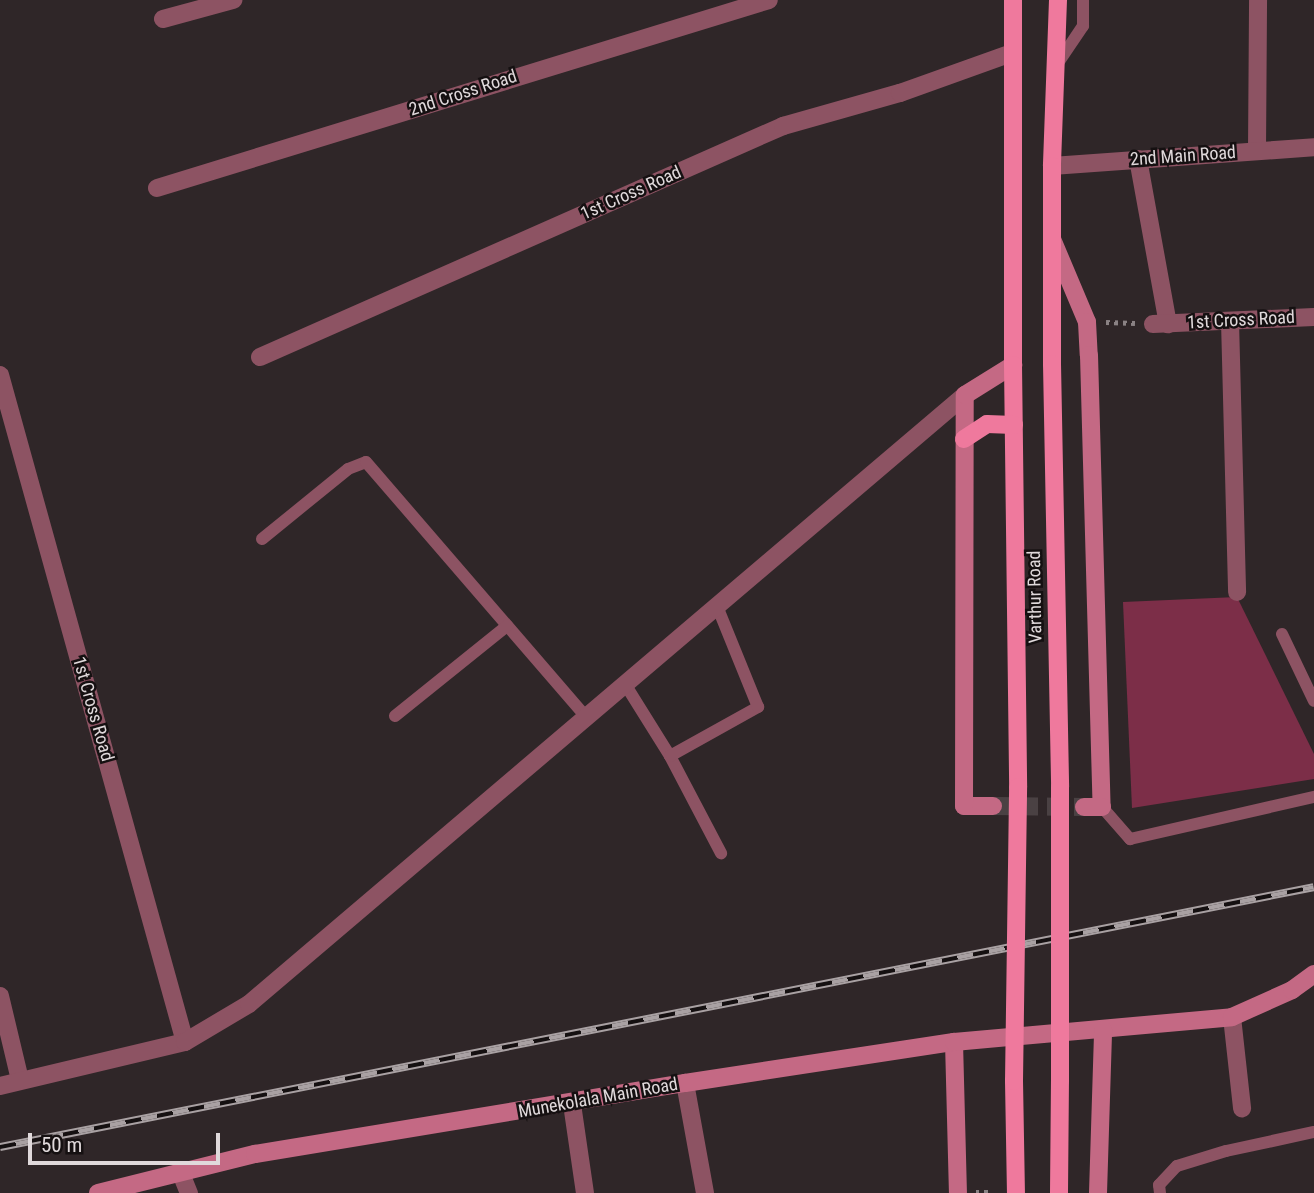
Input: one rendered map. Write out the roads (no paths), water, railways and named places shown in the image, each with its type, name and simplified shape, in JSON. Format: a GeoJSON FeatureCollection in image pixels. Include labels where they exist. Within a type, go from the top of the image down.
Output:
{"type":"FeatureCollection","features":[{"type":"Feature","properties":{"kind":"main road","name":"Varthur Road"},"geometry":{"type":"LineString","coordinates":[[1013,0],[1013,365],[1018,787],[1014,1081],[1016,1193]]}},
{"type":"Feature","properties":{"kind":"main road","name":"Varthur Road"},"geometry":{"type":"LineString","coordinates":[[1058,0],[1052,239],[1060,787],[1059,1193]]}},
{"type":"Feature","properties":{"kind":"main road"},"geometry":{"type":"LineString","coordinates":[[964,439],[987,424],[1014,425]]}},
{"type":"Feature","properties":{"kind":"street"},"geometry":{"type":"LineString","coordinates":[[163,19],[233,0]]}},
{"type":"Feature","properties":{"kind":"street","name":"2nd Cross Road"},"geometry":{"type":"LineString","coordinates":[[157,188],[769,0]]}},
{"type":"Feature","properties":{"kind":"street"},"geometry":{"type":"LineString","coordinates":[[1257,151],[1258,0]]}},
{"type":"Feature","properties":{"kind":"street","name":"1st Cross Road"},"geometry":{"type":"LineString","coordinates":[[260,357],[783,126],[900,93],[1012,53]]}},
{"type":"Feature","properties":{"kind":"street","name":"2nd Main Road"},"geometry":{"type":"LineString","coordinates":[[1052,166],[1314,147]]}},
{"type":"Feature","properties":{"kind":"street","name":"1st Cross Road"},"geometry":{"type":"LineString","coordinates":[[1138,159],[1161,324],[1314,317]]}},
{"type":"Feature","properties":{"kind":"street"},"geometry":{"type":"LineString","coordinates":[[1052,239],[1087,322],[1093,807]]}},
{"type":"Feature","properties":{"kind":"street"},"geometry":{"type":"LineString","coordinates":[[1230,321],[1237,592]]}},
{"type":"Feature","properties":{"kind":"street"},"geometry":{"type":"LineString","coordinates":[[0,1086],[185,1042],[249,1004],[965,396],[1013,365]]}},
{"type":"Feature","properties":{"kind":"street","name":"1st Cross Road"},"geometry":{"type":"LineString","coordinates":[[0,375],[185,1042]]}},
{"type":"Feature","properties":{"kind":"street"},"geometry":{"type":"LineString","coordinates":[[965,396],[964,806],[993,806]]}},
{"type":"Feature","properties":{"kind":"street","name":"Munekolala Main Road"},"geometry":{"type":"LineString","coordinates":[[97,1193],[255,1154],[572,1104],[685,1083],[954,1042],[1232,1017],[1313,980]]}},
{"type":"Feature","properties":{"kind":"street"},"geometry":{"type":"LineString","coordinates":[[0,996],[20,1080]]}},
{"type":"Feature","properties":{"kind":"street"},"geometry":{"type":"LineString","coordinates":[[1232,1017],[1242,1108]]}},
{"type":"Feature","properties":{"kind":"street"},"geometry":{"type":"LineString","coordinates":[[1098,1193],[1104,1030]]}},
{"type":"Feature","properties":{"kind":"street"},"geometry":{"type":"LineString","coordinates":[[954,1042],[967,1193]]}},
{"type":"Feature","properties":{"kind":"street"},"geometry":{"type":"LineString","coordinates":[[685,1083],[705,1193]]}},
{"type":"Feature","properties":{"kind":"street"},"geometry":{"type":"LineString","coordinates":[[572,1104],[585,1193]]}},
{"type":"Feature","properties":{"kind":"street"},"geometry":{"type":"LineString","coordinates":[[180,1171],[189,1193]]}},
{"type":"Feature","properties":{"kind":"lane"},"geometry":{"type":"LineString","coordinates":[[1058,63],[1083,26],[1083,0]]}},
{"type":"Feature","properties":{"kind":"lane"},"geometry":{"type":"LineString","coordinates":[[262,539],[348,469],[366,462],[586,717]]}},
{"type":"Feature","properties":{"kind":"lane"},"geometry":{"type":"LineString","coordinates":[[670,756],[758,707],[717,606]]}},
{"type":"Feature","properties":{"kind":"lane"},"geometry":{"type":"LineString","coordinates":[[395,716],[507,625]]}},
{"type":"Feature","properties":{"kind":"lane"},"geometry":{"type":"LineString","coordinates":[[1282,634],[1314,701]]}},
{"type":"Feature","properties":{"kind":"lane"},"geometry":{"type":"LineString","coordinates":[[625,684],[670,756],[720,853]]}},
{"type":"Feature","properties":{"kind":"lane"},"geometry":{"type":"LineString","coordinates":[[1093,807],[1130,839],[1314,797]]}},
{"type":"Feature","properties":{"kind":"lane"},"geometry":{"type":"LineString","coordinates":[[1160,1193],[1159,1185],[1177,1166],[1226,1151],[1314,1132]]}},
{"type":"Feature","properties":{"kind":"tunnel"},"geometry":{"type":"LineString","coordinates":[[993,806],[1084,807]]}},
{"type":"Feature","properties":{"kind":"railway"},"geometry":{"type":"LineString","coordinates":[[0,1147],[1314,887]]}}]}
